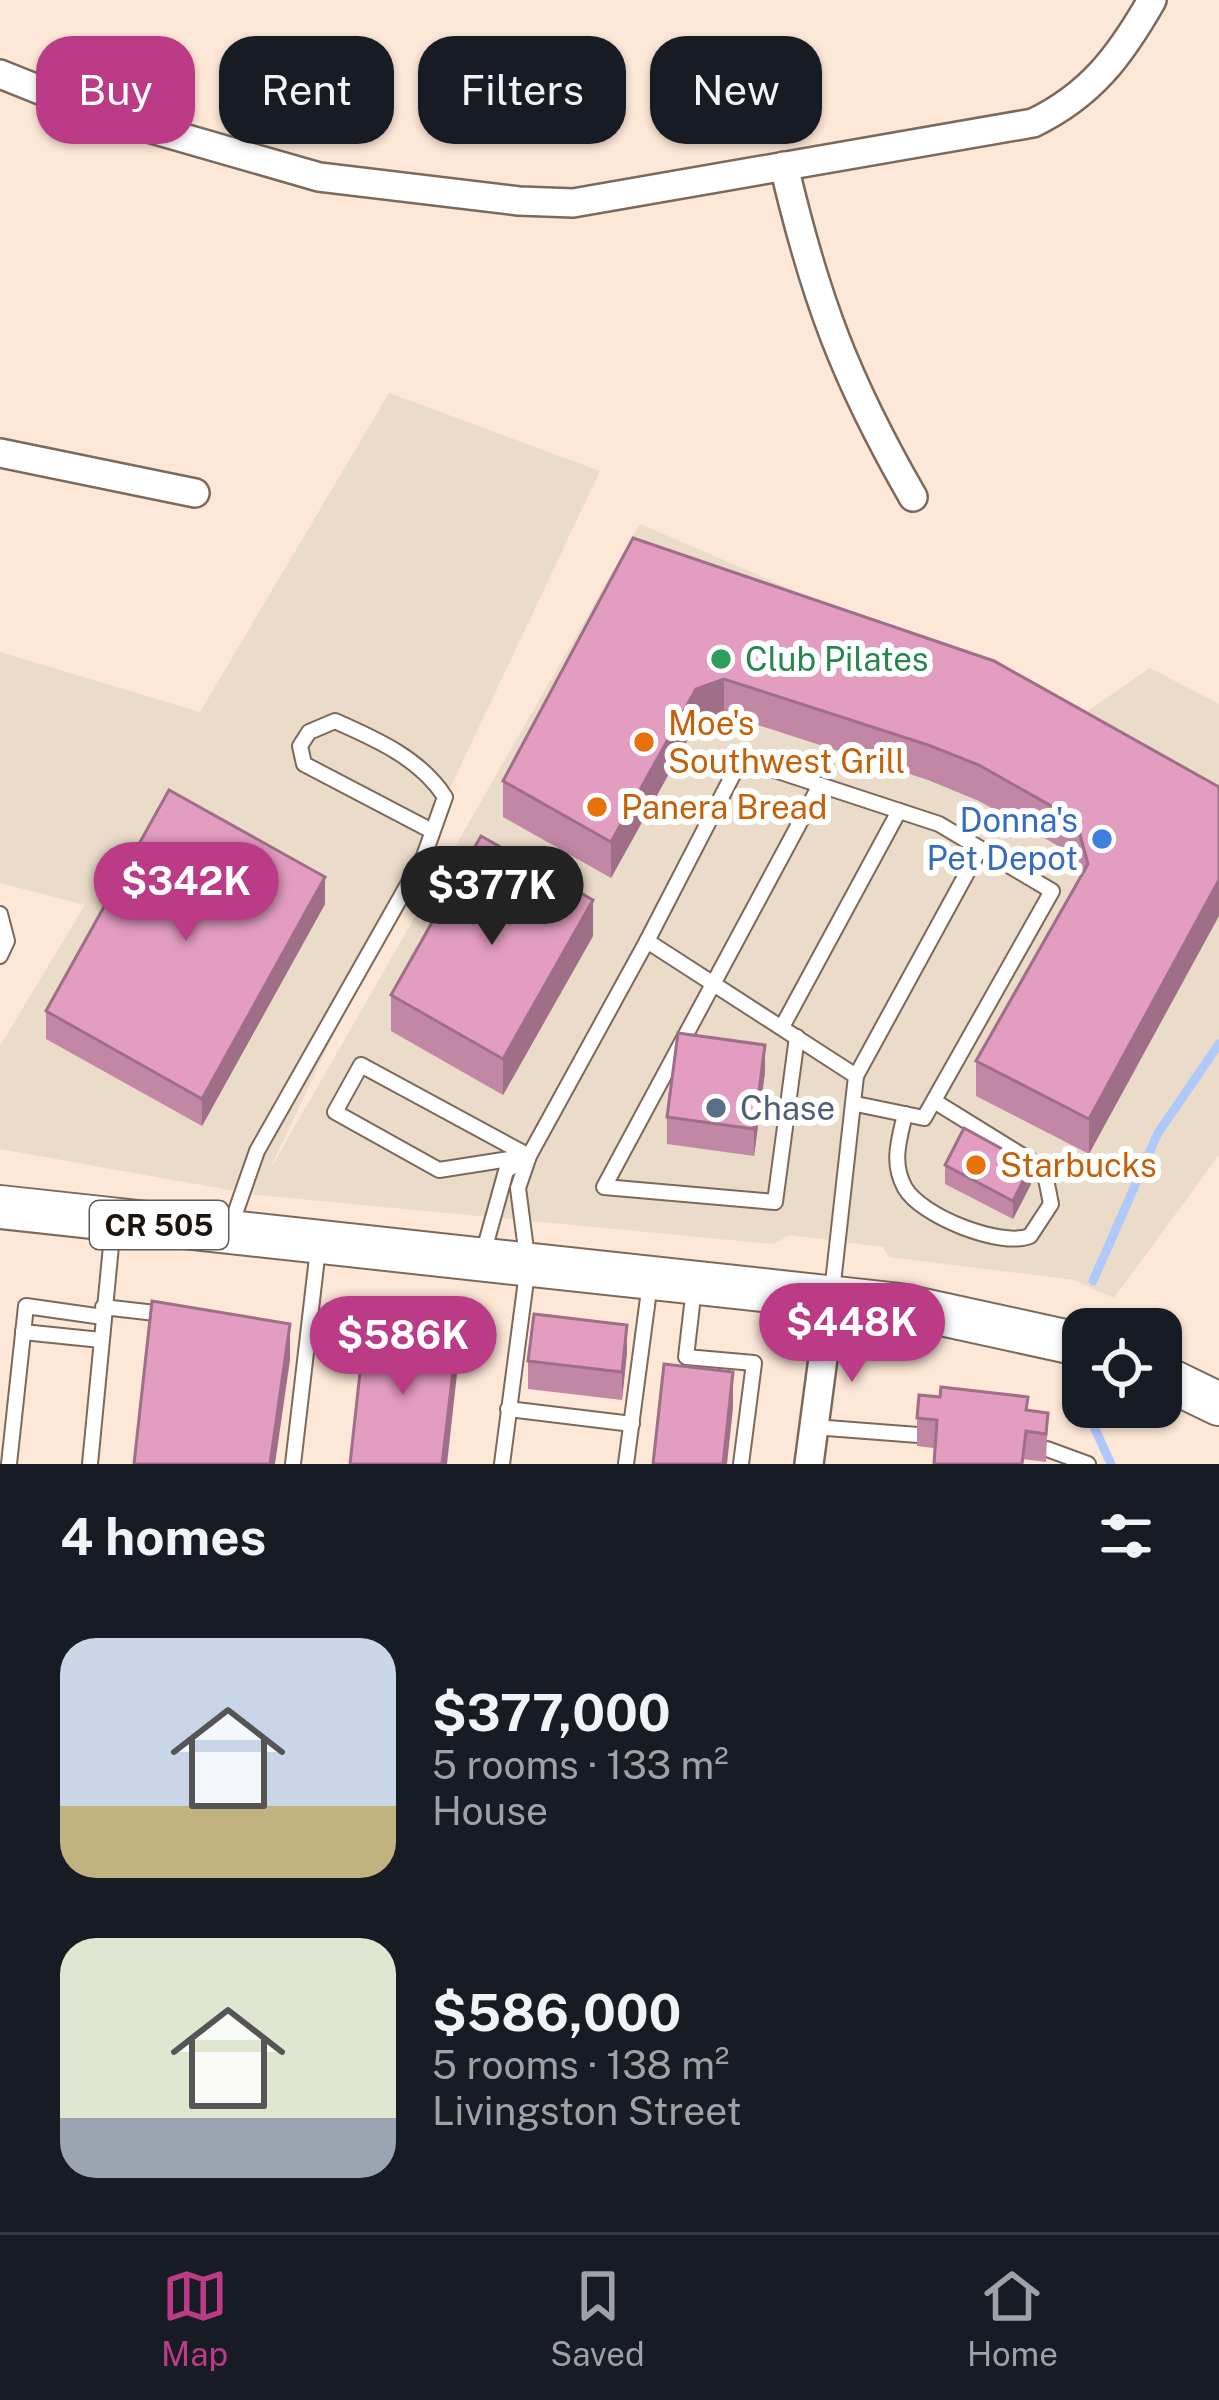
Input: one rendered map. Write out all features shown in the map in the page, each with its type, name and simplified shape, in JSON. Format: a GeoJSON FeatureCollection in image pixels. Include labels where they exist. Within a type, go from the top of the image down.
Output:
{"type":"FeatureCollection","features":[{"type":"Feature","properties":{"kind":"main road","name":"CR 505"},"geometry":{"type":"LineString","coordinates":[[0,1207],[831,1298],[950,1313],[1062,1340]]}},
{"type":"Feature","properties":{"kind":"main road"},"geometry":{"type":"LineString","coordinates":[[1182,1386],[1219,1404]]}},
{"type":"Feature","properties":{"kind":"street"},"geometry":{"type":"LineString","coordinates":[[0,74],[100,114],[319,178],[573,203],[1033,123],[1067,107],[1102,78],[1152,0]]}},
{"type":"Feature","properties":{"kind":"street"},"geometry":{"type":"LineString","coordinates":[[784,166],[812,288],[840,359],[913,497]]}},
{"type":"Feature","properties":{"kind":"street"},"geometry":{"type":"LineString","coordinates":[[0,453],[195,493]]}},
{"type":"Feature","properties":{"kind":"street"},"geometry":{"type":"LineString","coordinates":[[809,1464],[831,1298]]}},
{"type":"Feature","properties":{"kind":"lane"},"geometry":{"type":"LineString","coordinates":[[229,1233],[257,1150],[413,876],[432,831],[445,797],[430,774],[335,721],[309,732],[300,746],[304,764],[432,831]]}},
{"type":"Feature","properties":{"kind":"lane"},"geometry":{"type":"LineString","coordinates":[[502,1464],[528,1264],[518,1188],[529,1156],[740,759],[939,824],[1052,891],[924,1118],[856,1104]]}},
{"type":"Feature","properties":{"kind":"lane"},"geometry":{"type":"LineString","coordinates":[[797,1037],[775,1202],[604,1187],[820,785]]}},
{"type":"Feature","properties":{"kind":"lane"},"geometry":{"type":"LineString","coordinates":[[782,1027],[899,811]]}},
{"type":"Feature","properties":{"kind":"lane"},"geometry":{"type":"LineString","coordinates":[[831,1298],[856,1076],[980,848]]}},
{"type":"Feature","properties":{"kind":"lane"},"geometry":{"type":"LineString","coordinates":[[0,914],[7,941],[0,956]]}},
{"type":"Feature","properties":{"kind":"lane"},"geometry":{"type":"LineString","coordinates":[[646,941],[856,1076]]}},
{"type":"Feature","properties":{"kind":"lane"},"geometry":{"type":"LineString","coordinates":[[362,1065],[529,1156],[439,1170],[335,1112],[362,1065]]}},
{"type":"Feature","properties":{"kind":"lane"},"geometry":{"type":"LineString","coordinates":[[905,1114],[896,1152],[905,1189],[915,1201],[997,1242],[1030,1236],[1051,1204],[1044,1169],[934,1101]]}},
{"type":"Feature","properties":{"kind":"lane"},"geometry":{"type":"LineString","coordinates":[[476,1259],[484,1253],[490,1214],[506,1171],[529,1156]]}},
{"type":"Feature","properties":{"kind":"lane"},"geometry":{"type":"LineString","coordinates":[[90,1464],[114,1220]]}},
{"type":"Feature","properties":{"kind":"lane"},"geometry":{"type":"LineString","coordinates":[[293,1464],[319,1242]]}},
{"type":"Feature","properties":{"kind":"lane"},"geometry":{"type":"LineString","coordinates":[[626,1464],[650,1278]]}},
{"type":"Feature","properties":{"kind":"lane"},"geometry":{"type":"LineString","coordinates":[[695,1283],[686,1357],[754,1364],[741,1464]]}},
{"type":"Feature","properties":{"kind":"lane"},"geometry":{"type":"LineString","coordinates":[[9,1464],[26,1306],[172,1316]]}},
{"type":"Feature","properties":{"kind":"lane"},"geometry":{"type":"LineString","coordinates":[[518,1324],[539,1326]]}},
{"type":"Feature","properties":{"kind":"lane"},"geometry":{"type":"LineString","coordinates":[[286,1329],[309,1332]]}},
{"type":"Feature","properties":{"kind":"lane"},"geometry":{"type":"LineString","coordinates":[[23,1331],[101,1340]]}},
{"type":"Feature","properties":{"kind":"lane"},"geometry":{"type":"LineString","coordinates":[[623,1336],[644,1338]]}},
{"type":"Feature","properties":{"kind":"lane"},"geometry":{"type":"LineString","coordinates":[[508,1409],[632,1424]]}},
{"type":"Feature","properties":{"kind":"lane"},"geometry":{"type":"LineString","coordinates":[[814,1427],[918,1435]]}},
{"type":"Feature","properties":{"kind":"lane"},"geometry":{"type":"LineString","coordinates":[[1047,1449],[1088,1464]]}},
{"type":"Feature","properties":{"kind":"shaded area"},"geometry":{"type":"Polygon","coordinates":[[[389,393],[600,471],[267,1175],[640,524],[1082,715],[1150,668],[1219,704],[1219,1155],[1114,1298],[1074,1280],[889,1257],[883,1247],[790,1235],[773,1244],[257,1195],[0,1149],[0,1046],[85,905],[0,883],[0,652],[200,712],[389,393]]]}},
{"type":"Feature","properties":{"kind":"building"},"geometry":{"type":"Polygon","coordinates":[[[633,538],[994,661],[1219,787],[1219,880],[1089,1119],[976,1061],[1088,864],[1076,820],[979,765],[724,679],[696,689],[611,842],[503,781],[633,538]]]}},
{"type":"Feature","properties":{"kind":"building"},"geometry":{"type":"Polygon","coordinates":[[[169,790],[325,877],[202,1099],[46,1011],[169,790]]]}},
{"type":"Feature","properties":{"kind":"building"},"geometry":{"type":"Polygon","coordinates":[[[481,836],[593,900],[503,1059],[391,995],[481,836]]]}},
{"type":"Feature","properties":{"kind":"building","name":"Chase"},"geometry":{"type":"Polygon","coordinates":[[[678,1033],[765,1045],[754,1129],[667,1117],[678,1033]]]}},
{"type":"Feature","properties":{"kind":"building"},"geometry":{"type":"Polygon","coordinates":[[[964,1128],[1031,1165],[1013,1201],[945,1165],[964,1128]]]}},
{"type":"Feature","properties":{"kind":"building"},"geometry":{"type":"Polygon","coordinates":[[[152,1301],[290,1324],[270,1464],[134,1464],[152,1301]]]}},
{"type":"Feature","properties":{"kind":"building"},"geometry":{"type":"Polygon","coordinates":[[[534,1314],[627,1325],[622,1372],[528,1361],[534,1314]]]}},
{"type":"Feature","properties":{"kind":"building"},"geometry":{"type":"Polygon","coordinates":[[[365,1327],[457,1338],[442,1464],[350,1464],[365,1327]]]}},
{"type":"Feature","properties":{"kind":"building"},"geometry":{"type":"Polygon","coordinates":[[[664,1364],[733,1372],[723,1464],[653,1464],[664,1364]]]}},
{"type":"Feature","properties":{"kind":"building"},"geometry":{"type":"Polygon","coordinates":[[[941,1387],[1028,1397],[1026,1410],[1048,1413],[1046,1434],[1026,1431],[1022,1464],[934,1464],[937,1420],[917,1418],[919,1395],[940,1397],[941,1387]]]}},
{"type":"Feature","properties":{"kind":"waterway"},"geometry":{"type":"LineString","coordinates":[[1093,1281],[1158,1133],[1219,1044]]}},
{"type":"Feature","properties":{"kind":"waterway"},"geometry":{"type":"LineString","coordinates":[[1095,1428],[1111,1464]]}},
{"type":"Feature","properties":{"kind":"place","name":"Club Pilates"},"geometry":{"type":"Point","coordinates":[721,659]}},
{"type":"Feature","properties":{"kind":"place","name":"Moe's Southwest Grill"},"geometry":{"type":"Point","coordinates":[644,742]}},
{"type":"Feature","properties":{"kind":"place","name":"Panera Bread"},"geometry":{"type":"Point","coordinates":[597,807]}},
{"type":"Feature","properties":{"kind":"place","name":"Donna's Pet Depot"},"geometry":{"type":"Point","coordinates":[1102,839]}},
{"type":"Feature","properties":{"kind":"place","name":"Chase"},"geometry":{"type":"Point","coordinates":[716,1108]}},
{"type":"Feature","properties":{"kind":"place","name":"Starbucks"},"geometry":{"type":"Point","coordinates":[976,1165]}}]}
